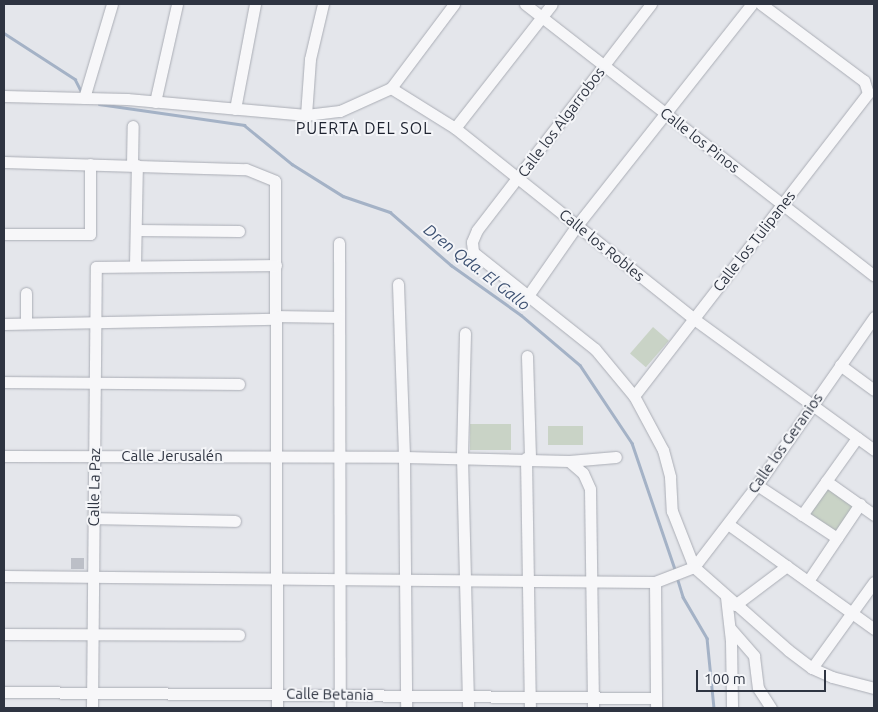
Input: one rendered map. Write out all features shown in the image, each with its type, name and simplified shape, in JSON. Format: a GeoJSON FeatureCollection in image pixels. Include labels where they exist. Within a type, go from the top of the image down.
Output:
{"type":"FeatureCollection","features":[{"type":"Feature","properties":{"kind":"street"},"geometry":{"type":"LineString","coordinates":[[84,98],[112,4]]}},
{"type":"Feature","properties":{"kind":"street"},"geometry":{"type":"LineString","coordinates":[[155,102],[178,4]]}},
{"type":"Feature","properties":{"kind":"street"},"geometry":{"type":"LineString","coordinates":[[235,109],[256,4]]}},
{"type":"Feature","properties":{"kind":"street"},"geometry":{"type":"LineString","coordinates":[[306,114],[306,80],[323,4]]}},
{"type":"Feature","properties":{"kind":"street"},"geometry":{"type":"LineString","coordinates":[[4,96],[155,102],[306,114],[340,111],[391,88],[454,4]]}},
{"type":"Feature","properties":{"kind":"street","name":"Calle los Pinos"},"geometry":{"type":"LineString","coordinates":[[525,4],[874,276]]}},
{"type":"Feature","properties":{"kind":"street"},"geometry":{"type":"LineString","coordinates":[[455,128],[552,4]]}},
{"type":"Feature","properties":{"kind":"street","name":"Calle los Algarrobos"},"geometry":{"type":"LineString","coordinates":[[527,296],[476,257],[472,242],[477,230],[519,178],[651,4]]}},
{"type":"Feature","properties":{"kind":"street"},"geometry":{"type":"LineString","coordinates":[[752,4],[667,115],[578,224],[527,296],[595,349],[634,396],[663,450],[670,477],[672,511],[694,567],[735,605],[812,668],[827,675],[874,688]]}},
{"type":"Feature","properties":{"kind":"street","name":"Calle los Tulipanes"},"geometry":{"type":"LineString","coordinates":[[634,396],[864,99],[866,84],[760,4]]}},
{"type":"Feature","properties":{"kind":"street","name":"Calle los Robles"},"geometry":{"type":"LineString","coordinates":[[391,88],[455,128],[578,224],[694,319],[810,406],[874,450]]}},
{"type":"Feature","properties":{"kind":"street"},"geometry":{"type":"LineString","coordinates":[[133,126],[136,230],[135,265],[276,266]]}},
{"type":"Feature","properties":{"kind":"street"},"geometry":{"type":"LineString","coordinates":[[4,162],[246,170],[275,181],[277,708]]}},
{"type":"Feature","properties":{"kind":"street"},"geometry":{"type":"LineString","coordinates":[[4,234],[90,234],[90,164]]}},
{"type":"Feature","properties":{"kind":"street"},"geometry":{"type":"LineString","coordinates":[[136,230],[239,231]]}},
{"type":"Feature","properties":{"kind":"street"},"geometry":{"type":"LineString","coordinates":[[340,243],[338,317],[340,708]]}},
{"type":"Feature","properties":{"kind":"street","name":"Calle La Paz"},"geometry":{"type":"LineString","coordinates":[[92,708],[96,267],[135,265]]}},
{"type":"Feature","properties":{"kind":"street"},"geometry":{"type":"LineString","coordinates":[[398,284],[404,457],[406,708]]}},
{"type":"Feature","properties":{"kind":"street"},"geometry":{"type":"LineString","coordinates":[[26,293],[26,324]]}},
{"type":"Feature","properties":{"kind":"street"},"geometry":{"type":"LineString","coordinates":[[4,324],[338,317]]}},
{"type":"Feature","properties":{"kind":"street","name":"Calle los Geranios"},"geometry":{"type":"LineString","coordinates":[[694,567],[758,485],[810,406],[874,317]]}},
{"type":"Feature","properties":{"kind":"street"},"geometry":{"type":"LineString","coordinates":[[465,333],[462,457],[467,578],[468,708]]}},
{"type":"Feature","properties":{"kind":"street"},"geometry":{"type":"LineString","coordinates":[[527,356],[530,703]]}},
{"type":"Feature","properties":{"kind":"street"},"geometry":{"type":"LineString","coordinates":[[840,365],[874,390]]}},
{"type":"Feature","properties":{"kind":"street"},"geometry":{"type":"LineString","coordinates":[[4,382],[239,384]]}},
{"type":"Feature","properties":{"kind":"street"},"geometry":{"type":"LineString","coordinates":[[802,515],[857,438]]}},
{"type":"Feature","properties":{"kind":"street","name":"Calle Jerusalén"},"geometry":{"type":"LineString","coordinates":[[4,456],[462,457],[569,461],[616,457]]}},
{"type":"Feature","properties":{"kind":"street"},"geometry":{"type":"LineString","coordinates":[[569,461],[584,473],[590,489],[593,703]]}},
{"type":"Feature","properties":{"kind":"street"},"geometry":{"type":"LineString","coordinates":[[826,481],[874,515]]}},
{"type":"Feature","properties":{"kind":"street"},"geometry":{"type":"LineString","coordinates":[[758,485],[837,538]]}},
{"type":"Feature","properties":{"kind":"street"},"geometry":{"type":"LineString","coordinates":[[808,581],[860,504]]}},
{"type":"Feature","properties":{"kind":"street"},"geometry":{"type":"LineString","coordinates":[[94,518],[235,521]]}},
{"type":"Feature","properties":{"kind":"street"},"geometry":{"type":"LineString","coordinates":[[728,524],[874,629]]}},
{"type":"Feature","properties":{"kind":"street"},"geometry":{"type":"LineString","coordinates":[[735,605],[787,566]]}},
{"type":"Feature","properties":{"kind":"street"},"geometry":{"type":"LineString","coordinates":[[4,576],[529,578],[655,582],[694,567]]}},
{"type":"Feature","properties":{"kind":"street"},"geometry":{"type":"LineString","coordinates":[[655,582],[656,703]]}},
{"type":"Feature","properties":{"kind":"street"},"geometry":{"type":"LineString","coordinates":[[812,668],[874,582]]}},
{"type":"Feature","properties":{"kind":"street"},"geometry":{"type":"LineString","coordinates":[[726,597],[730,628],[732,708]]}},
{"type":"Feature","properties":{"kind":"street"},"geometry":{"type":"LineString","coordinates":[[730,628],[754,656],[758,688],[771,708]]}},
{"type":"Feature","properties":{"kind":"street"},"geometry":{"type":"LineString","coordinates":[[4,634],[239,635]]}},
{"type":"Feature","properties":{"kind":"street","name":"Calle Betania"},"geometry":{"type":"LineString","coordinates":[[4,692],[92,691],[468,696],[530,703],[656,703]]}},
{"type":"Feature","properties":{"kind":"shaded area"},"geometry":{"type":"Polygon","coordinates":[[[653,327],[669,341],[646,367],[630,353],[653,327]]]}},
{"type":"Feature","properties":{"kind":"shaded area"},"geometry":{"type":"Polygon","coordinates":[[[470,424],[511,424],[511,450],[470,450],[470,424]]]}},
{"type":"Feature","properties":{"kind":"shaded area"},"geometry":{"type":"Polygon","coordinates":[[[548,426],[583,426],[583,445],[548,445],[548,426]]]}},
{"type":"Feature","properties":{"kind":"shaded area"},"geometry":{"type":"Polygon","coordinates":[[[826,485],[855,505],[835,533],[806,513],[826,485]]]}},
{"type":"Feature","properties":{"kind":"building"},"geometry":{"type":"Polygon","coordinates":[[[71,558],[84,558],[84,569],[71,569],[71,558]]]}},
{"type":"Feature","properties":{"kind":"waterway","name":"Dren Qda. El Gallo"},"geometry":{"type":"LineString","coordinates":[[4,33],[75,79],[81,91]]}},
{"type":"Feature","properties":{"kind":"waterway","name":"Dren Qda. El Gallo"},"geometry":{"type":"LineString","coordinates":[[99,104],[244,125],[292,164],[343,196],[390,212],[451,265],[521,315],[580,365],[632,443],[676,572]]}},
{"type":"Feature","properties":{"kind":"waterway","name":"Dren Qda. El Gallo"},"geometry":{"type":"LineString","coordinates":[[677,577],[683,597],[707,638],[714,708]]}},
{"type":"Feature","properties":{"kind":"district","name":"PUERTA DEL SOL"},"geometry":{"type":"Point","coordinates":[364,128]}}]}
